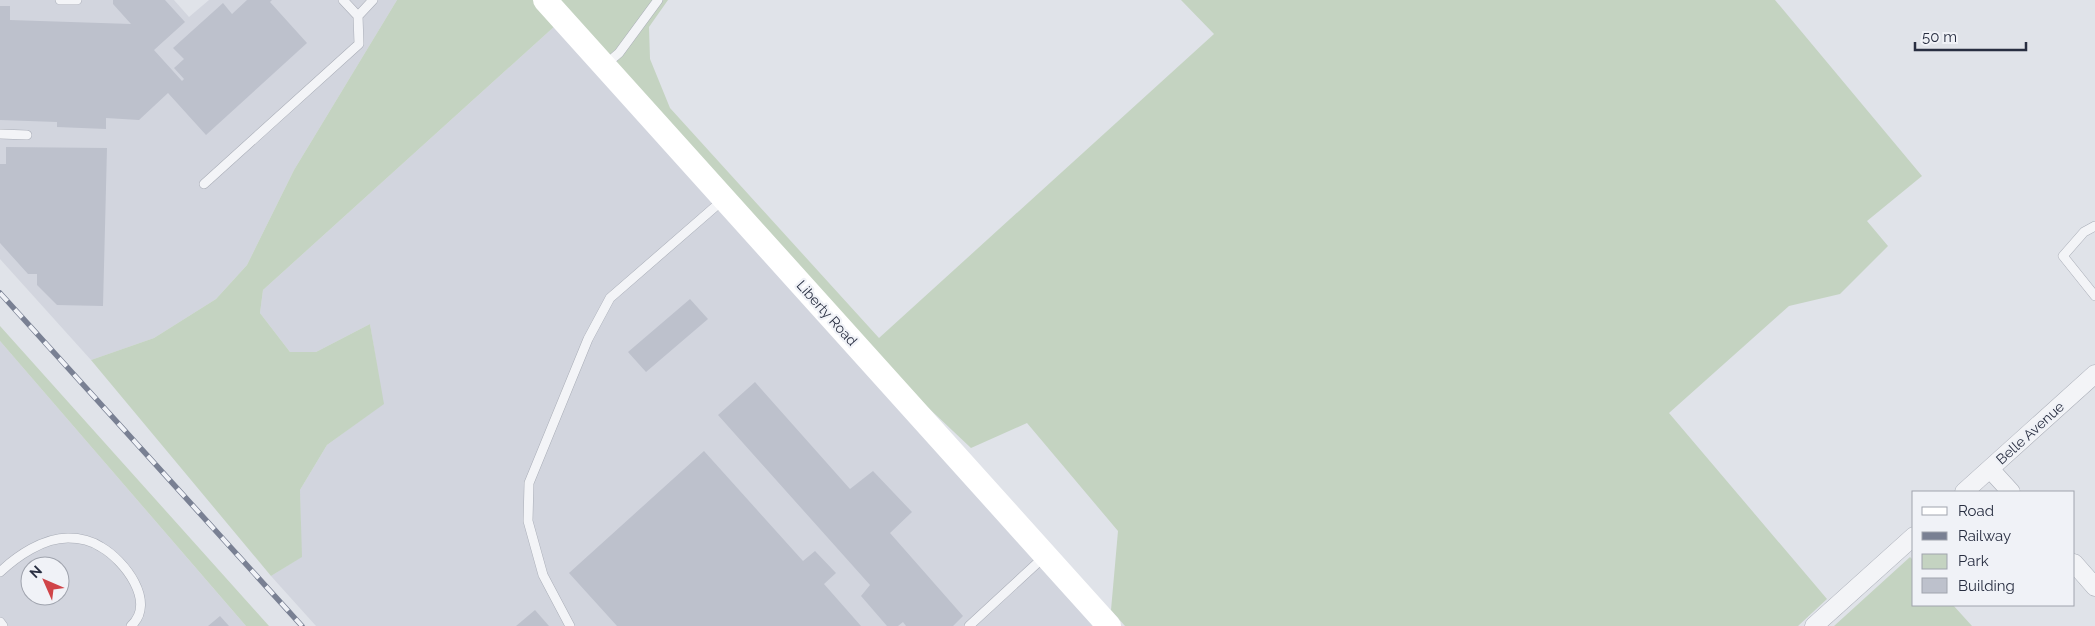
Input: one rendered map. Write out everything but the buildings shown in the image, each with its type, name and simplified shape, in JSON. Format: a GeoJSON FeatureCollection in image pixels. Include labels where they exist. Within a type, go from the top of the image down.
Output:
{"type":"FeatureCollection","features":[{"type":"Feature","properties":{"kind":"street","name":"Liberty Road"},"geometry":{"type":"LineString","coordinates":[[545,0],[1109,626]]}},
{"type":"Feature","properties":{"kind":"street","name":"Belle Avenue"},"geometry":{"type":"LineString","coordinates":[[1965,491],[2095,374]]}},
{"type":"Feature","properties":{"kind":"street"},"geometry":{"type":"LineString","coordinates":[[1990,469],[2009,491]]}},
{"type":"Feature","properties":{"kind":"street"},"geometry":{"type":"LineString","coordinates":[[1814,626],[1912,538]]}},
{"type":"Feature","properties":{"kind":"street"},"geometry":{"type":"LineString","coordinates":[[2075,564],[2095,587]]}},
{"type":"Feature","properties":{"kind":"lane"},"geometry":{"type":"LineString","coordinates":[[60,0],[77,0]]}},
{"type":"Feature","properties":{"kind":"lane"},"geometry":{"type":"LineString","coordinates":[[204,184],[359,44],[358,16],[343,0]]}},
{"type":"Feature","properties":{"kind":"lane"},"geometry":{"type":"LineString","coordinates":[[358,16],[373,0]]}},
{"type":"Feature","properties":{"kind":"lane"},"geometry":{"type":"LineString","coordinates":[[604,66],[619,53],[658,0]]}},
{"type":"Feature","properties":{"kind":"lane"},"geometry":{"type":"LineString","coordinates":[[0,134],[27,135]]}},
{"type":"Feature","properties":{"kind":"lane"},"geometry":{"type":"LineString","coordinates":[[570,626],[542,575],[528,521],[529,483],[588,339],[610,298],[724,199]]}},
{"type":"Feature","properties":{"kind":"lane"},"geometry":{"type":"LineString","coordinates":[[2095,226],[2084,232],[2063,256],[2095,296]]}},
{"type":"Feature","properties":{"kind":"lane"},"geometry":{"type":"LineString","coordinates":[[0,572],[30,550],[52,540],[68,538],[93,543],[115,556],[135,584],[140,597],[141,609],[139,616],[131,626]]}},
{"type":"Feature","properties":{"kind":"lane"},"geometry":{"type":"LineString","coordinates":[[968,626],[1046,555]]}},
{"type":"Feature","properties":{"kind":"lane"},"geometry":{"type":"LineString","coordinates":[[0,622],[3,626]]}},
{"type":"Feature","properties":{"kind":"shaded area"},"geometry":{"type":"Polygon","coordinates":[[[0,0],[174,0],[189,17],[209,0],[397,0],[294,170],[247,265],[216,299],[154,338],[91,360],[0,259],[0,0]]]}},
{"type":"Feature","properties":{"kind":"shaded area"},"geometry":{"type":"Polygon","coordinates":[[[556,25],[1096,626],[316,626],[271,576],[301,557],[300,490],[327,445],[383,404],[370,324],[316,352],[290,352],[260,313],[263,290],[556,25]]]}},
{"type":"Feature","properties":{"kind":"shaded area"},"geometry":{"type":"Polygon","coordinates":[[[0,341],[246,626],[0,626],[0,341]]]}},
{"type":"Feature","properties":{"kind":"green space"},"geometry":{"type":"Polygon","coordinates":[[[397,0],[533,0],[556,25],[263,290],[260,313],[290,352],[316,352],[370,324],[384,404],[327,445],[300,490],[302,557],[271,576],[91,360],[154,338],[216,299],[247,265],[294,170],[397,0]]]}},
{"type":"Feature","properties":{"kind":"green space"},"geometry":{"type":"Polygon","coordinates":[[[556,0],[668,0],[649,27],[650,59],[670,108],[879,338],[1214,34],[1181,0],[1775,0],[1922,176],[1867,221],[1888,246],[1840,294],[1789,306],[1669,413],[1827,599],[1798,626],[1125,626],[1111,610],[1118,531],[1027,423],[971,448],[884,366],[556,0]]]}},
{"type":"Feature","properties":{"kind":"green space"},"geometry":{"type":"Polygon","coordinates":[[[0,326],[269,626],[246,626],[0,341],[0,326]]]}},
{"type":"Feature","properties":{"kind":"green space"},"geometry":{"type":"Polygon","coordinates":[[[1910,557],[1912,559],[1912,606],[1954,606],[1972,626],[1834,626],[1910,557]]]}},
{"type":"Feature","properties":{"kind":"railway"},"geometry":{"type":"LineString","coordinates":[[0,293],[302,626]]}}]}
